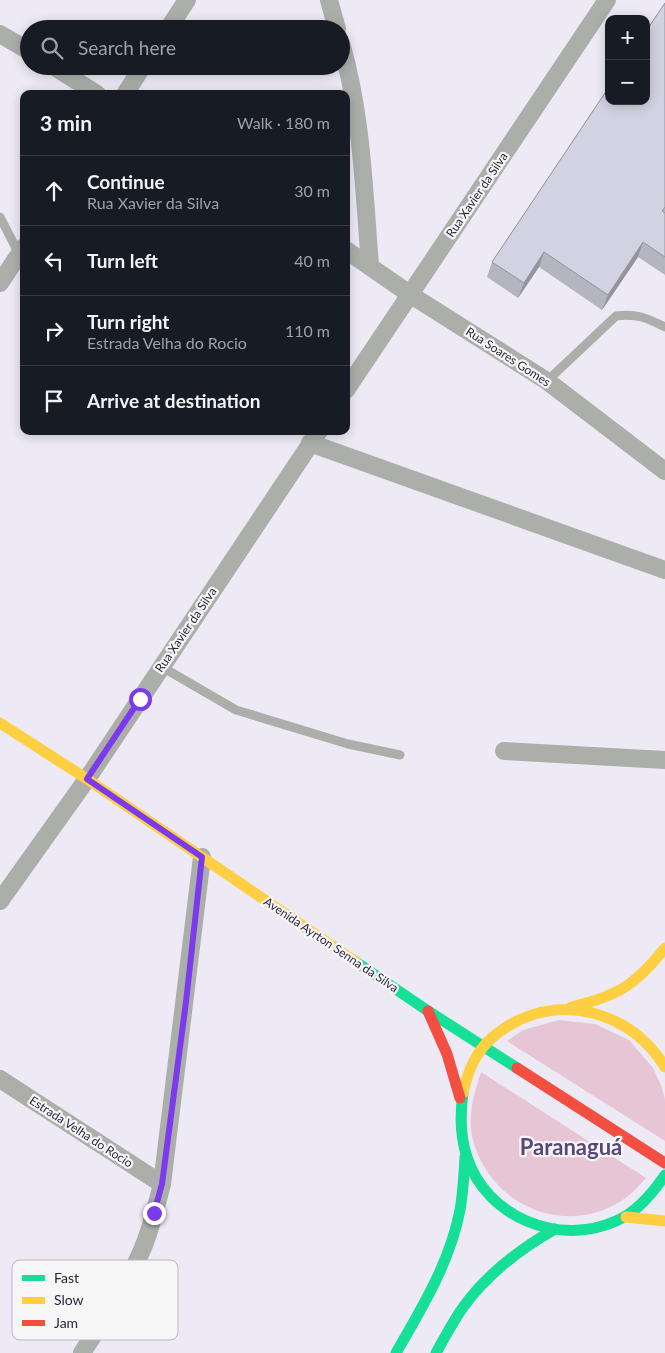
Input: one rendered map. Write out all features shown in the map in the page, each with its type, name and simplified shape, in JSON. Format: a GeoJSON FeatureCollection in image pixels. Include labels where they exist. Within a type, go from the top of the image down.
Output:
{"type":"FeatureCollection","features":[{"type":"Feature","properties":{"kind":"main road","name":"Avenida Ayrton Senna da Silva"},"geometry":{"type":"LineString","coordinates":[[0,723],[87,779],[428,1012],[665,1163]]}},
{"type":"Feature","properties":{"kind":"main road"},"geometry":{"type":"LineString","coordinates":[[396,1353],[433,1290],[451,1247],[461,1205],[465,1168],[460,1119],[461,1102],[470,1067],[482,1046],[506,1026],[528,1016],[604,998],[629,987],[646,972],[665,948]]}},
{"type":"Feature","properties":{"kind":"main road"},"geometry":{"type":"LineString","coordinates":[[552,1011],[578,1010],[615,1021],[647,1043],[665,1067]]}},
{"type":"Feature","properties":{"kind":"main road"},"geometry":{"type":"LineString","coordinates":[[428,1012],[467,1022]]}},
{"type":"Feature","properties":{"kind":"main road"},"geometry":{"type":"LineString","coordinates":[[428,1012],[451,1060],[461,1102]]}},
{"type":"Feature","properties":{"kind":"main road"},"geometry":{"type":"LineString","coordinates":[[486,1025],[506,1026]]}},
{"type":"Feature","properties":{"kind":"main road"},"geometry":{"type":"LineString","coordinates":[[465,1155],[476,1180],[484,1191],[499,1205],[528,1223],[555,1229],[584,1230],[613,1224],[626,1217],[646,1199],[665,1175]]}},
{"type":"Feature","properties":{"kind":"main road"},"geometry":{"type":"LineString","coordinates":[[626,1217],[665,1221]]}},
{"type":"Feature","properties":{"kind":"main road"},"geometry":{"type":"LineString","coordinates":[[436,1353],[463,1308],[492,1274],[528,1246],[555,1229]]}},
{"type":"Feature","properties":{"kind":"street"},"geometry":{"type":"LineString","coordinates":[[174,20],[187,0]]}},
{"type":"Feature","properties":{"kind":"street"},"geometry":{"type":"LineString","coordinates":[[329,0],[335,20]]}},
{"type":"Feature","properties":{"kind":"street","name":"Rua Xavier da Silva"},"geometry":{"type":"LineString","coordinates":[[350,384],[607,0]]}},
{"type":"Feature","properties":{"kind":"street"},"geometry":{"type":"LineString","coordinates":[[0,34],[20,46]]}},
{"type":"Feature","properties":{"kind":"street"},"geometry":{"type":"LineString","coordinates":[[67,75],[91,90]]}},
{"type":"Feature","properties":{"kind":"street"},"geometry":{"type":"LineString","coordinates":[[128,90],[137,75]]}},
{"type":"Feature","properties":{"kind":"street"},"geometry":{"type":"LineString","coordinates":[[348,75],[360,141],[370,265]]}},
{"type":"Feature","properties":{"kind":"street","name":"Rua Soares Gomes"},"geometry":{"type":"LineString","coordinates":[[350,252],[411,295],[547,381],[665,471]]}},
{"type":"Feature","properties":{"kind":"street"},"geometry":{"type":"LineString","coordinates":[[0,283],[20,254]]}},
{"type":"Feature","properties":{"kind":"street"},"geometry":{"type":"LineString","coordinates":[[315,437],[665,570]]}},
{"type":"Feature","properties":{"kind":"street","name":"Rua Xavier da Silva"},"geometry":{"type":"LineString","coordinates":[[0,901],[87,779],[315,437]]}},
{"type":"Feature","properties":{"kind":"street"},"geometry":{"type":"LineString","coordinates":[[504,751],[665,760]]}},
{"type":"Feature","properties":{"kind":"street"},"geometry":{"type":"LineString","coordinates":[[138,1260],[151,1227],[162,1184],[186,1002],[202,857]]}},
{"type":"Feature","properties":{"kind":"street","name":"Estrada Velha do Rocio"},"geometry":{"type":"LineString","coordinates":[[0,1079],[162,1184]]}},
{"type":"Feature","properties":{"kind":"street"},"geometry":{"type":"LineString","coordinates":[[82,1353],[90,1340]]}},
{"type":"Feature","properties":{"kind":"lane"},"geometry":{"type":"LineString","coordinates":[[0,217],[20,248]]}},
{"type":"Feature","properties":{"kind":"lane"},"geometry":{"type":"LineString","coordinates":[[547,381],[616,316],[631,314],[665,327]]}},
{"type":"Feature","properties":{"kind":"lane"},"geometry":{"type":"LineString","coordinates":[[162,667],[236,710],[348,744],[400,755]]}},
{"type":"Feature","properties":{"kind":"shaded area"},"geometry":{"type":"Polygon","coordinates":[[[559,1020],[595,1024],[629,1040],[653,1068],[661,1085],[665,1099],[665,1141],[507,1041],[523,1030],[559,1020]]]}},
{"type":"Feature","properties":{"kind":"shaded area"},"geometry":{"type":"Polygon","coordinates":[[[481,1072],[646,1178],[621,1201],[598,1212],[575,1216],[553,1215],[531,1208],[512,1197],[495,1182],[482,1163],[473,1140],[471,1114],[481,1072]]]}},
{"type":"Feature","properties":{"kind":"building"},"geometry":{"type":"Polygon","coordinates":[[[665,3],[665,207],[662,211],[665,213],[665,257],[643,242],[608,295],[544,252],[524,283],[492,262],[605,93],[605,105],[650,105],[650,25],[665,3]]]}},
{"type":"Feature","properties":{"kind":"traffic: fast"},"geometry":{"type":"LineString","coordinates":[[356,962],[517,1068]]}},
{"type":"Feature","properties":{"kind":"traffic: fast"},"geometry":{"type":"LineString","coordinates":[[463,1093],[461,1117],[463,1141],[467,1157],[477,1178],[490,1196],[507,1210],[527,1221],[549,1228],[571,1230],[594,1228],[616,1221],[631,1213],[644,1202],[665,1175]]}},
{"type":"Feature","properties":{"kind":"traffic: fast"},"geometry":{"type":"LineString","coordinates":[[396,1353],[434,1284],[449,1248],[460,1210],[465,1157]]}},
{"type":"Feature","properties":{"kind":"traffic: fast"},"geometry":{"type":"LineString","coordinates":[[436,1353],[460,1312],[483,1283],[517,1253],[555,1229]]}},
{"type":"Feature","properties":{"kind":"traffic: slow"},"geometry":{"type":"LineString","coordinates":[[0,723],[87,779],[356,962]]}},
{"type":"Feature","properties":{"kind":"traffic: slow"},"geometry":{"type":"LineString","coordinates":[[571,1007],[613,994],[624,988],[644,972],[665,948]]}},
{"type":"Feature","properties":{"kind":"traffic: slow"},"geometry":{"type":"LineString","coordinates":[[463,1093],[473,1063],[491,1038],[519,1020],[540,1013],[560,1010],[581,1011],[601,1015],[619,1024],[637,1035],[665,1067]]}},
{"type":"Feature","properties":{"kind":"traffic: slow"},"geometry":{"type":"LineString","coordinates":[[626,1217],[665,1221]]}},
{"type":"Feature","properties":{"kind":"traffic: jam"},"geometry":{"type":"LineString","coordinates":[[428,1011],[447,1054],[460,1098]]}},
{"type":"Feature","properties":{"kind":"traffic: jam"},"geometry":{"type":"LineString","coordinates":[[517,1068],[665,1163]]}},
{"type":"Feature","properties":{"kind":"district","name":"Paranaguá"},"geometry":{"type":"Point","coordinates":[571,1147]}},
{"type":"Feature","properties":{"kind":"route"},"geometry":{"type":"LineString","coordinates":[[140,699],[87,779],[202,857],[186,1002],[162,1184],[154,1213]]}}]}
